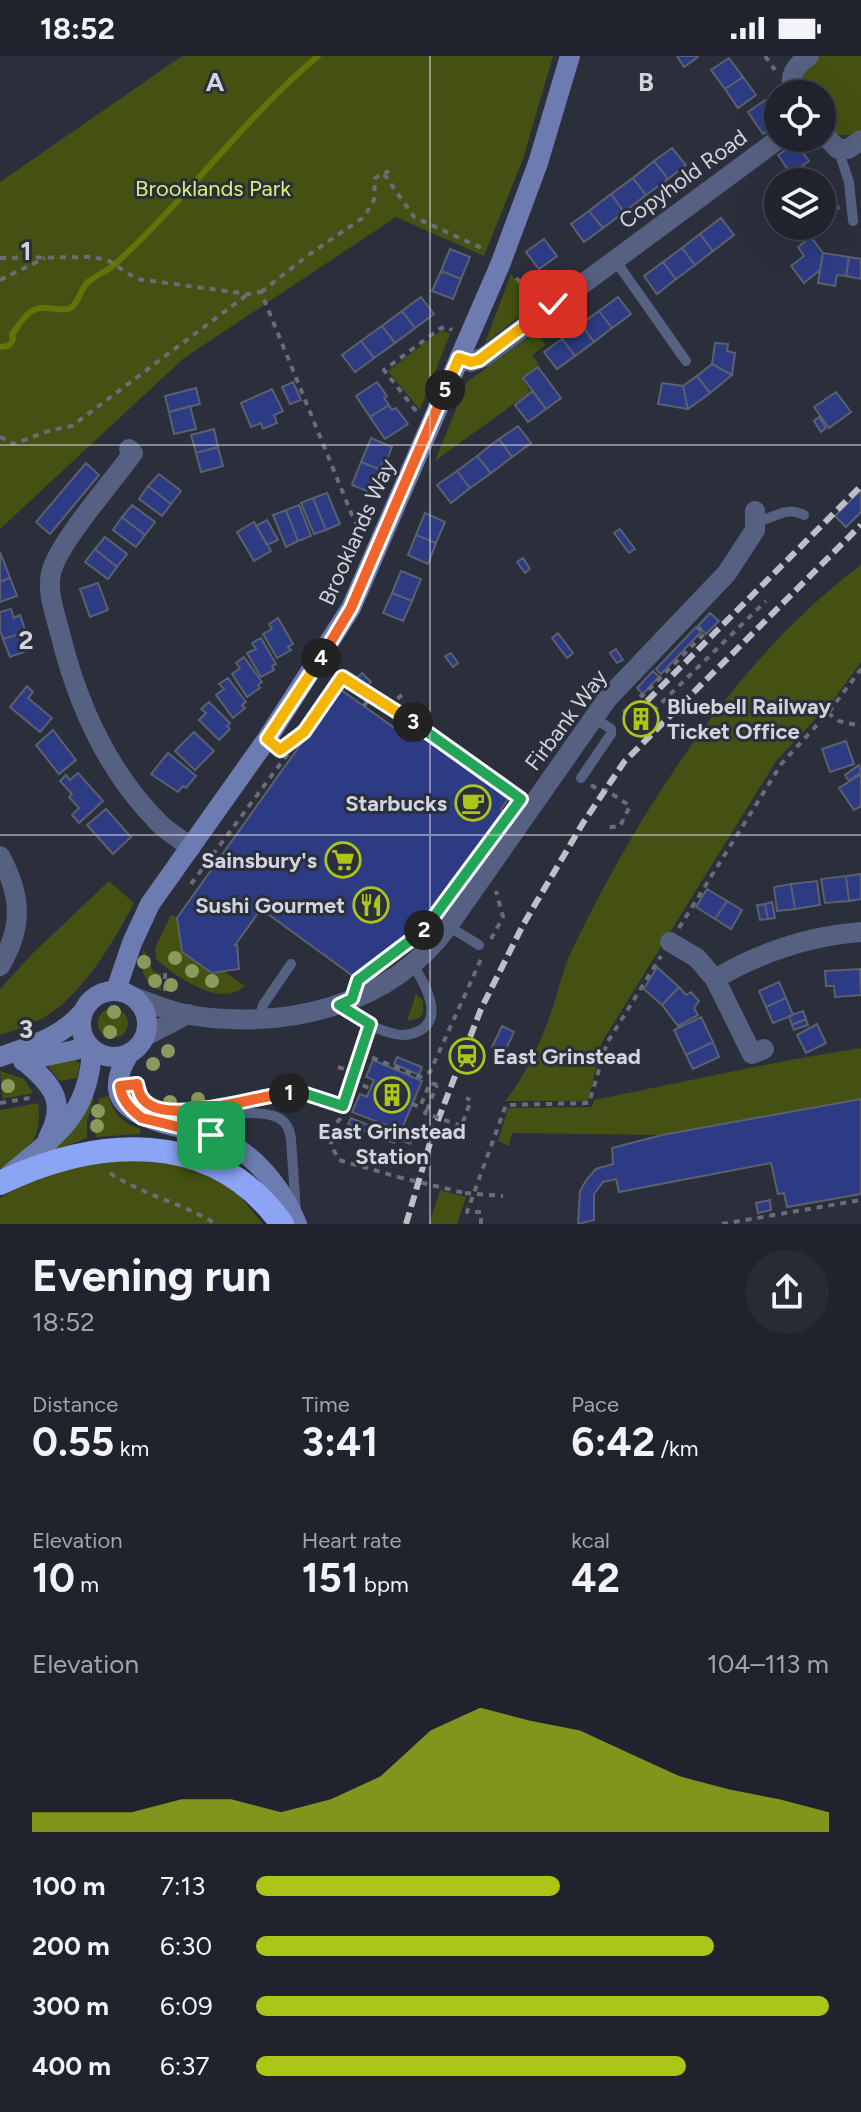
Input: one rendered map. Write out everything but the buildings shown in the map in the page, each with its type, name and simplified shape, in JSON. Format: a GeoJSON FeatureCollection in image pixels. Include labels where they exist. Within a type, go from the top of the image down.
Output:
{"type":"FeatureCollection","features":[{"type":"Feature","properties":{"kind":"highway"},"geometry":{"type":"LineString","coordinates":[[0,1183],[67,1156],[122,1148],[165,1150],[212,1166],[292,1223]]}},
{"type":"Feature","properties":{"kind":"main road","name":"Brooklands Way"},"geometry":{"type":"LineString","coordinates":[[116,990],[132,943],[150,904],[267,739],[351,608],[502,260],[538,163],[570,56]]}},
{"type":"Feature","properties":{"kind":"main road"},"geometry":{"type":"LineString","coordinates":[[116,990],[136,998],[148,1020],[146,1036],[129,1054],[110,1057],[90,1048],[24,1061],[0,1059],[57,1036],[96,996],[116,990]]}},
{"type":"Feature","properties":{"kind":"main road"},"geometry":{"type":"LineString","coordinates":[[0,1183],[63,1128],[79,1107],[91,1065],[90,1048],[81,1030],[83,1012]]}},
{"type":"Feature","properties":{"kind":"main road"},"geometry":{"type":"LineString","coordinates":[[129,1054],[120,1074],[124,1099],[134,1112],[142,1118],[211,1135],[242,1152],[272,1181],[292,1223]]}},
{"type":"Feature","properties":{"kind":"main road"},"geometry":{"type":"LineString","coordinates":[[24,1061],[51,1087],[56,1100],[57,1120],[45,1145]]}},
{"type":"Feature","properties":{"kind":"street"},"geometry":{"type":"LineString","coordinates":[[792,80],[797,65],[809,56]]}},
{"type":"Feature","properties":{"kind":"street"},"geometry":{"type":"LineString","coordinates":[[838,149],[848,149],[861,140]]}},
{"type":"Feature","properties":{"kind":"street","name":"Copyhold Road"},"geometry":{"type":"LineString","coordinates":[[463,349],[471,362],[479,360],[764,150]]}},
{"type":"Feature","properties":{"kind":"street"},"geometry":{"type":"LineString","coordinates":[[129,449],[133,453],[58,553],[51,575],[50,594],[69,669],[81,705],[99,741],[116,770],[158,822],[191,847]]}},
{"type":"Feature","properties":{"kind":"street","name":"Firbank Way"},"geometry":{"type":"LineString","coordinates":[[136,998],[188,1014],[295,1017],[339,1005],[389,981],[413,965],[433,948],[607,699],[727,573],[745,549],[756,516]]}},
{"type":"Feature","properties":{"kind":"street"},"geometry":{"type":"LineString","coordinates":[[0,856],[12,884],[17,922],[14,941],[0,966]]}},
{"type":"Feature","properties":{"kind":"street"},"geometry":{"type":"LineString","coordinates":[[715,979],[760,957],[815,938],[861,932]]}},
{"type":"Feature","properties":{"kind":"street"},"geometry":{"type":"LineString","coordinates":[[670,942],[697,958],[715,979],[752,1054],[764,1049]]}},
{"type":"Feature","properties":{"kind":"street"},"geometry":{"type":"LineString","coordinates":[[146,1036],[188,1014]]}},
{"type":"Feature","properties":{"kind":"lane"},"geometry":{"type":"LineString","coordinates":[[838,149],[849,182],[853,221]]}},
{"type":"Feature","properties":{"kind":"lane","name":"Copyhold Road"},"geometry":{"type":"LineString","coordinates":[[615,260],[686,361]]}},
{"type":"Feature","properties":{"kind":"lane"},"geometry":{"type":"LineString","coordinates":[[756,516],[771,520],[792,510],[804,515]]}},
{"type":"Feature","properties":{"kind":"lane"},"geometry":{"type":"LineString","coordinates":[[581,778],[611,734],[611,729],[594,718]]}},
{"type":"Feature","properties":{"kind":"lane"},"geometry":{"type":"LineString","coordinates":[[448,926],[479,945]]}},
{"type":"Feature","properties":{"kind":"lane"},"geometry":{"type":"LineString","coordinates":[[260,1017],[263,1005],[291,964]]}},
{"type":"Feature","properties":{"kind":"lane"},"geometry":{"type":"LineString","coordinates":[[339,1005],[394,1034],[410,1035],[423,1029],[430,1019],[431,1001],[413,965]]}},
{"type":"Feature","properties":{"kind":"lane"},"geometry":{"type":"LineString","coordinates":[[173,1125],[195,1118],[260,1113],[284,1121],[291,1139],[292,1223]]}},
{"type":"Feature","properties":{"kind":"path"},"geometry":{"type":"LineString","coordinates":[[0,258],[94,257],[109,261],[137,279],[248,294],[261,292],[364,217],[374,200],[375,178],[387,172],[414,217],[502,260],[529,291],[553,304]]}},
{"type":"Feature","properties":{"kind":"path"},"geometry":{"type":"LineString","coordinates":[[0,280],[47,257]]}},
{"type":"Feature","properties":{"kind":"path"},"geometry":{"type":"LineString","coordinates":[[261,292],[352,515],[364,530],[383,537]]}},
{"type":"Feature","properties":{"kind":"path"},"geometry":{"type":"LineString","coordinates":[[0,437],[14,444],[51,430],[72,426],[248,294]]}},
{"type":"Feature","properties":{"kind":"path"},"geometry":{"type":"LineString","coordinates":[[431,422],[417,413],[384,370],[443,326],[463,349]]}},
{"type":"Feature","properties":{"kind":"path"},"geometry":{"type":"LineString","coordinates":[[653,711],[766,601]]}},
{"type":"Feature","properties":{"kind":"path"},"geometry":{"type":"LineString","coordinates":[[187,889],[342,677],[433,734],[509,794],[521,799],[513,808]]}},
{"type":"Feature","properties":{"kind":"path"},"geometry":{"type":"LineString","coordinates":[[387,706],[402,695]]}},
{"type":"Feature","properties":{"kind":"path"},"geometry":{"type":"LineString","coordinates":[[364,706],[371,696]]}},
{"type":"Feature","properties":{"kind":"path"},"geometry":{"type":"LineString","coordinates":[[828,713],[839,721],[861,726]]}},
{"type":"Feature","properties":{"kind":"path"},"geometry":{"type":"LineString","coordinates":[[433,734],[441,725]]}},
{"type":"Feature","properties":{"kind":"path"},"geometry":{"type":"LineString","coordinates":[[267,739],[280,750],[304,732]]}},
{"type":"Feature","properties":{"kind":"path"},"geometry":{"type":"LineString","coordinates":[[599,790],[606,790],[630,806],[620,826],[604,828]]}},
{"type":"Feature","properties":{"kind":"path"},"geometry":{"type":"LineString","coordinates":[[361,1053],[420,1077],[430,1072],[503,917],[493,862]]}},
{"type":"Feature","properties":{"kind":"path"},"geometry":{"type":"LineString","coordinates":[[370,1024],[340,1119],[331,1128],[329,1136],[333,1153],[339,1160],[398,1177],[472,1195],[503,1196]]}},
{"type":"Feature","properties":{"kind":"path"},"geometry":{"type":"LineString","coordinates":[[338,1067],[354,1072]]}},
{"type":"Feature","properties":{"kind":"path"},"geometry":{"type":"LineString","coordinates":[[352,1080],[371,1089]]}},
{"type":"Feature","properties":{"kind":"path"},"geometry":{"type":"LineString","coordinates":[[412,1104],[420,1107],[430,1083],[440,1086],[425,1113],[461,1126],[471,1100],[466,1098]]}},
{"type":"Feature","properties":{"kind":"path"},"geometry":{"type":"LineString","coordinates":[[0,1103],[34,1098],[51,1087]]}},
{"type":"Feature","properties":{"kind":"path"},"geometry":{"type":"LineString","coordinates":[[264,1098],[300,1092],[343,1106]]}},
{"type":"Feature","properties":{"kind":"path"},"geometry":{"type":"LineString","coordinates":[[472,1195],[467,1212],[481,1212],[481,1224]]}},
{"type":"Feature","properties":{"kind":"path"},"geometry":{"type":"LineString","coordinates":[[722,1224],[861,1200]]}},
{"type":"Feature","properties":{"kind":"green space","name":"Brooklands Park"},"geometry":{"type":"Polygon","coordinates":[[[182,56],[553,56],[523,159],[484,256],[396,217],[184,358],[0,529],[0,182],[182,56]]]}},
{"type":"Feature","properties":{"kind":"green space"},"geometry":{"type":"Polygon","coordinates":[[[820,56],[861,56],[861,130],[845,135],[836,134],[836,80],[802,80],[810,64],[820,56]]]}},
{"type":"Feature","properties":{"kind":"green space"},"geometry":{"type":"Polygon","coordinates":[[[511,274],[525,291],[541,300],[485,343],[511,274]]]}},
{"type":"Feature","properties":{"kind":"green space"},"geometry":{"type":"Polygon","coordinates":[[[442,330],[450,334],[420,410],[388,371],[442,330]]]}},
{"type":"Feature","properties":{"kind":"green space"},"geometry":{"type":"Polygon","coordinates":[[[536,332],[546,345],[532,355],[539,365],[522,378],[530,392],[435,461],[467,382],[536,332]]]}},
{"type":"Feature","properties":{"kind":"green space"},"geometry":{"type":"Polygon","coordinates":[[[861,565],[861,662],[834,699],[776,761],[602,1042],[588,1101],[505,1101],[520,1081],[538,1046],[565,966],[597,900],[659,793],[732,691],[816,602],[861,565]]]}},
{"type":"Feature","properties":{"kind":"green space"},"geometry":{"type":"Polygon","coordinates":[[[109,881],[134,903],[96,966],[60,1006],[35,1022],[0,1035],[0,989],[109,881]]]}},
{"type":"Feature","properties":{"kind":"green space"},"geometry":{"type":"Polygon","coordinates":[[[171,915],[177,918],[182,952],[212,973],[225,972],[245,986],[235,992],[211,992],[186,981],[156,959],[155,948],[171,915]]]}},
{"type":"Feature","properties":{"kind":"green space"},"geometry":{"type":"Polygon","coordinates":[[[144,949],[153,971],[161,974],[161,991],[146,979],[142,962],[144,949]]]}},
{"type":"Feature","properties":{"kind":"green space"},"geometry":{"type":"Polygon","coordinates":[[[416,994],[423,1001],[423,1013],[419,1018],[407,1021],[416,994]]]}},
{"type":"Feature","properties":{"kind":"green space"},"geometry":{"type":"Polygon","coordinates":[[[113,1008],[123,1013],[128,1023],[123,1033],[113,1038],[103,1033],[98,1023],[103,1013],[113,1008]]]}},
{"type":"Feature","properties":{"kind":"green space"},"geometry":{"type":"Polygon","coordinates":[[[861,1048],[861,1099],[662,1135],[512,1133],[509,1146],[498,1141],[508,1108],[592,1107],[594,1100],[861,1048]]]}},
{"type":"Feature","properties":{"kind":"green space"},"geometry":{"type":"Polygon","coordinates":[[[75,1060],[80,1064],[77,1078],[60,1081],[49,1068],[49,1065],[75,1060]]]}},
{"type":"Feature","properties":{"kind":"green space"},"geometry":{"type":"Polygon","coordinates":[[[0,1071],[24,1079],[33,1093],[3,1099],[0,1071]]]}},
{"type":"Feature","properties":{"kind":"green space"},"geometry":{"type":"Polygon","coordinates":[[[109,1096],[116,1113],[124,1121],[141,1129],[140,1134],[96,1137],[94,1124],[99,1098],[109,1096]]]}},
{"type":"Feature","properties":{"kind":"green space"},"geometry":{"type":"Polygon","coordinates":[[[90,1098],[94,1099],[87,1121],[87,1138],[46,1154],[90,1098]]]}},
{"type":"Feature","properties":{"kind":"green space"},"geometry":{"type":"Polygon","coordinates":[[[38,1103],[38,1126],[32,1142],[0,1169],[0,1110],[38,1103]]]}},
{"type":"Feature","properties":{"kind":"green space"},"geometry":{"type":"Polygon","coordinates":[[[104,1158],[175,1162],[225,1184],[240,1196],[263,1224],[0,1224],[0,1198],[34,1179],[104,1158]]]}},
{"type":"Feature","properties":{"kind":"green space"},"geometry":{"type":"Polygon","coordinates":[[[440,1190],[466,1197],[457,1224],[429,1224],[440,1190]]]}},
{"type":"Feature","properties":{"kind":"waterway"},"geometry":{"type":"LineString","coordinates":[[0,347],[8,346],[13,340],[12,334],[32,311],[72,307],[88,282],[114,265],[140,240],[265,106],[318,56]]}},
{"type":"Feature","properties":{"kind":"railway"},"geometry":{"type":"LineString","coordinates":[[647,701],[861,486]]}},
{"type":"Feature","properties":{"kind":"railway"},"geometry":{"type":"LineString","coordinates":[[406,1224],[433,1133],[481,1009],[523,925],[583,823],[624,762],[861,525]]}},
{"type":"Feature","properties":{"kind":"place","name":"Bluebell Railway Ticket Office"},"geometry":{"type":"Point","coordinates":[641,719]}},
{"type":"Feature","properties":{"kind":"place","name":"Starbucks"},"geometry":{"type":"Point","coordinates":[473,803]}},
{"type":"Feature","properties":{"kind":"place","name":"Sainsbury's"},"geometry":{"type":"Point","coordinates":[343,860]}},
{"type":"Feature","properties":{"kind":"place","name":"Sushi Gourmet"},"geometry":{"type":"Point","coordinates":[371,905]}},
{"type":"Feature","properties":{"kind":"place","name":"East Grinstead"},"geometry":{"type":"Point","coordinates":[467,1056]}},
{"type":"Feature","properties":{"kind":"place","name":"East Grinstead Station"},"geometry":{"type":"Point","coordinates":[392,1095]}},
{"type":"Feature","properties":{"kind":"route"},"geometry":{"type":"LineString","coordinates":[[211,1135],[142,1118],[124,1099],[120,1086],[137,1084],[141,1098],[147,1104],[166,1110],[211,1107],[300,1092],[343,1106],[370,1024],[339,1005],[352,999],[358,980],[422,934],[521,799],[453,752],[433,734],[342,677],[304,732],[280,750],[267,739],[351,608],[459,358],[471,362],[479,360],[553,304]]}}]}
